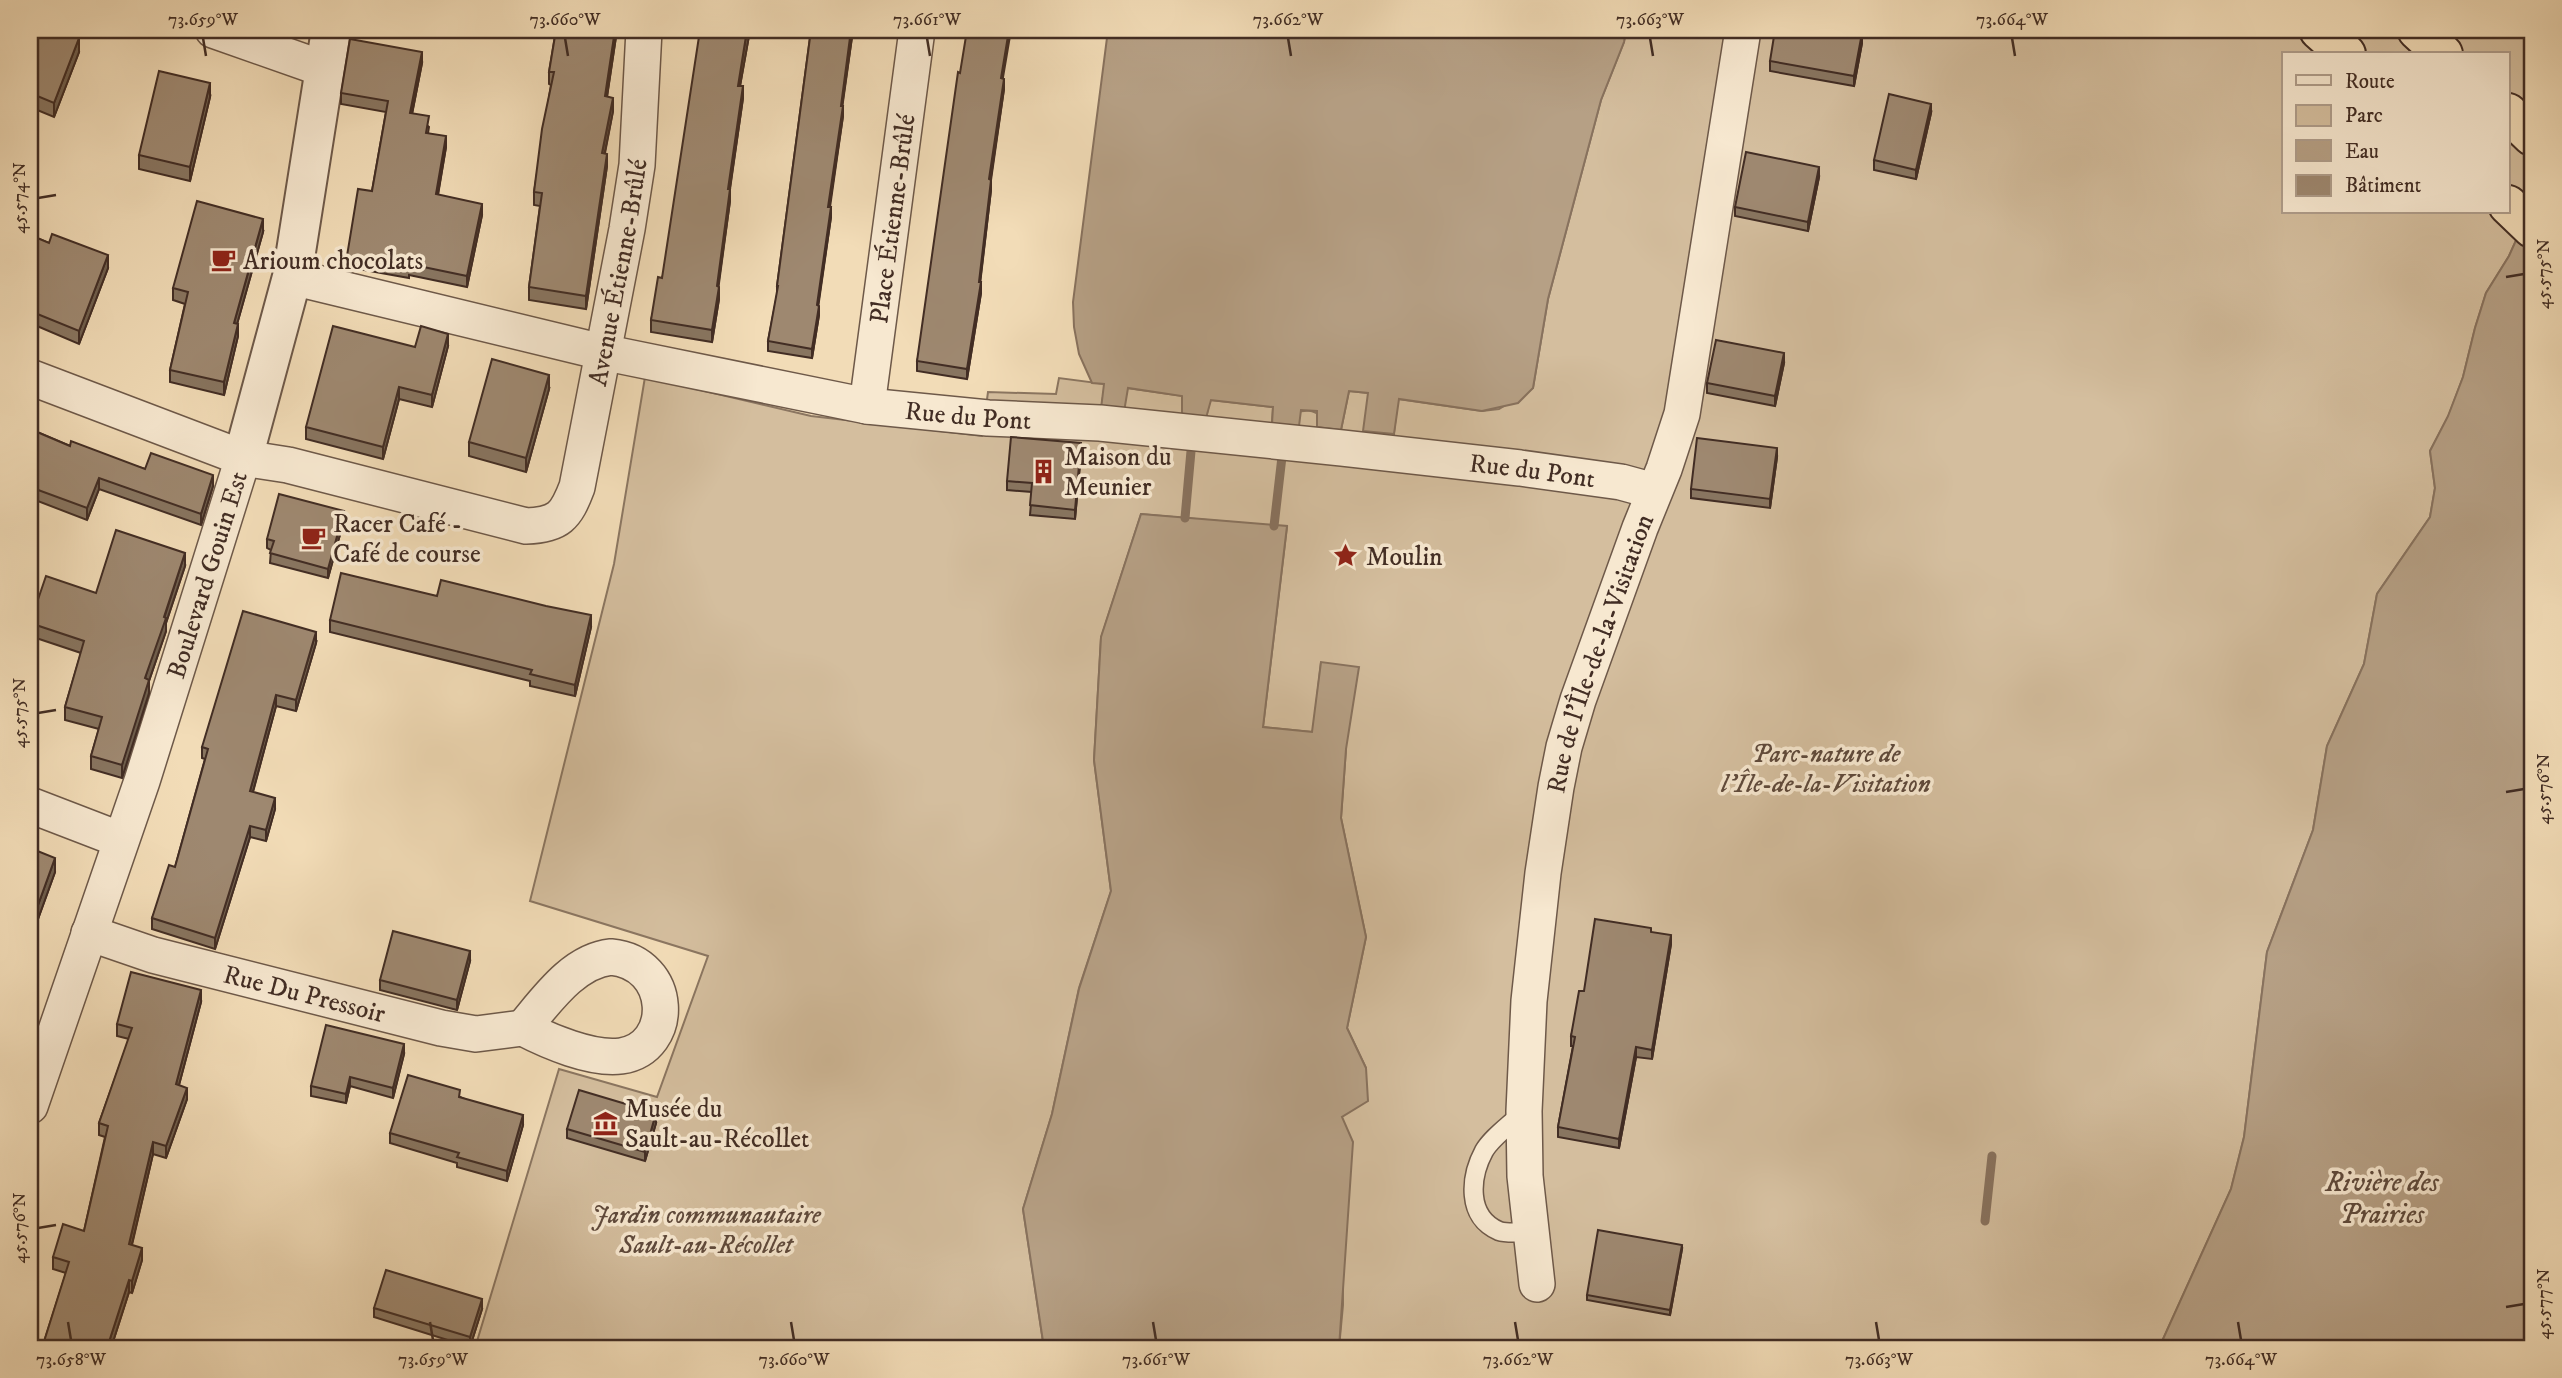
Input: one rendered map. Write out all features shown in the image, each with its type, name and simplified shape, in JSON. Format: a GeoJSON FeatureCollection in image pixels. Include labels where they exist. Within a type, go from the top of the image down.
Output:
{"type":"FeatureCollection","features":[{"type":"Feature","properties":{"kind":"highway"},"geometry":{"type":"LineString","coordinates":[[2319,30],[2344,52]]}},
{"type":"Feature","properties":{"kind":"highway"},"geometry":{"type":"LineString","coordinates":[[2417,30],[2441,52]]}},
{"type":"Feature","properties":{"kind":"highway"},"geometry":{"type":"LineString","coordinates":[[2510,115],[2532,136]]}},
{"type":"Feature","properties":{"kind":"highway"},"geometry":{"type":"LineString","coordinates":[[2510,207],[2532,228]]}},
{"type":"Feature","properties":{"kind":"street"},"geometry":{"type":"LineString","coordinates":[[213,30],[324,69]]}},
{"type":"Feature","properties":{"kind":"street","name":"Boulevard Gouin Est"},"geometry":{"type":"LineString","coordinates":[[30,1106],[121,840],[243,458],[292,278],[331,30]]}},
{"type":"Feature","properties":{"kind":"street","name":"Avenue Étienne-Brûlé"},"geometry":{"type":"LineString","coordinates":[[243,458],[288,465],[526,526],[544,525],[568,511],[577,487],[627,229],[637,165],[645,30]]}},
{"type":"Feature","properties":{"kind":"street","name":"Place Étienne-Brûlé"},"geometry":{"type":"LineString","coordinates":[[867,406],[917,30]]}},
{"type":"Feature","properties":{"kind":"street","name":"Rue de l'Île-de-la-Visitation"},"geometry":{"type":"LineString","coordinates":[[1537,1284],[1525,1176],[1524,1111],[1529,1001],[1541,898],[1564,747],[1578,700],[1682,414],[1743,30]]}},
{"type":"Feature","properties":{"kind":"street","name":"Rue du Pont"},"geometry":{"type":"LineString","coordinates":[[292,278],[602,352],[867,406],[988,418],[1100,423],[1397,454],[1621,482],[1654,491]]}},
{"type":"Feature","properties":{"kind":"street"},"geometry":{"type":"LineString","coordinates":[[30,377],[243,458]]}},
{"type":"Feature","properties":{"kind":"street"},"geometry":{"type":"LineString","coordinates":[[30,805],[121,840]]}},
{"type":"Feature","properties":{"kind":"street","name":"Rue Du Pressoir"},"geometry":{"type":"LineString","coordinates":[[89,933],[153,955],[441,1028],[476,1034],[523,1028]]}},
{"type":"Feature","properties":{"kind":"lane"},"geometry":{"type":"LineString","coordinates":[[1524,1111],[1485,1150],[1474,1176],[1472,1193],[1477,1210],[1488,1223],[1500,1231],[1531,1232]]}},
{"type":"Feature","properties":{"kind":"green space","name":"Parc-nature de l'Île-de-la-Visitation"},"geometry":{"type":"Polygon","coordinates":[[[1626,30],[2532,30],[2532,205],[2509,256],[2486,293],[2463,377],[2448,417],[2430,451],[2435,488],[2430,517],[2377,594],[2364,664],[2327,746],[2313,830],[2267,952],[2244,1137],[2231,1189],[2159,1348],[1339,1348],[1343,1305],[1342,1117],[1366,1068],[1347,1028],[1366,937],[1341,818],[1346,749],[1321,662],[1313,732],[1263,727],[1287,527],[1141,514],[1101,638],[1094,760],[1111,891],[1079,988],[1052,1114],[1023,1209],[1044,1348],[475,1348],[559,1069],[657,1097],[708,956],[530,901],[614,564],[645,377],[811,416],[982,436],[988,392],[1056,394],[1059,378],[1105,384],[1101,409],[1127,388],[1183,396],[1182,415],[1206,418],[1210,400],[1273,407],[1272,423],[1294,413],[1315,412],[1341,430],[1349,391],[1368,393],[1394,433],[1398,399],[1482,411],[1499,409],[1533,388],[1548,299],[1601,100],[1624,42],[1626,30]]]}},
{"type":"Feature","properties":{"kind":"water"},"geometry":{"type":"Polygon","coordinates":[[[1108,30],[1626,30],[1624,42],[1601,100],[1548,299],[1533,388],[1518,403],[1482,411],[1399,399],[1394,434],[1363,431],[1368,393],[1349,391],[1341,430],[1317,427],[1317,411],[1301,410],[1299,426],[1272,424],[1273,407],[1211,400],[1206,418],[1182,416],[1182,396],[1128,388],[1124,412],[1101,409],[1104,384],[1092,383],[1079,354],[1073,302],[1108,30]]]}},
{"type":"Feature","properties":{"kind":"water","name":"Rivière des Prairies"},"geometry":{"type":"Polygon","coordinates":[[[2532,205],[2532,1348],[2159,1348],[2231,1189],[2244,1137],[2267,952],[2313,830],[2327,746],[2364,664],[2377,594],[2430,517],[2435,488],[2430,451],[2448,416],[2463,377],[2486,293],[2509,256],[2532,205]]]}},
{"type":"Feature","properties":{"kind":"water"},"geometry":{"type":"Polygon","coordinates":[[[1141,514],[1287,526],[1263,727],[1312,732],[1321,662],[1359,667],[1346,749],[1341,818],[1366,937],[1347,1028],[1366,1068],[1368,1101],[1342,1117],[1353,1142],[1339,1348],[1044,1348],[1023,1209],[1052,1114],[1079,989],[1111,891],[1094,760],[1101,637],[1141,514]]]}},
{"type":"Feature","properties":{"kind":"building"},"geometry":{"type":"Polygon","coordinates":[[[30,30],[57,30],[79,38],[54,103],[30,93],[30,30]]]}},
{"type":"Feature","properties":{"kind":"building"},"geometry":{"type":"Polygon","coordinates":[[[556,30],[615,30],[605,96],[613,98],[602,153],[607,154],[586,296],[529,287],[542,193],[534,192],[542,129],[554,72],[549,72],[556,30]]]}},
{"type":"Feature","properties":{"kind":"building"},"geometry":{"type":"Polygon","coordinates":[[[700,30],[747,30],[738,86],[743,86],[712,330],[651,320],[658,277],[662,278],[700,30]]]}},
{"type":"Feature","properties":{"kind":"building"},"geometry":{"type":"Polygon","coordinates":[[[811,30],[851,30],[812,349],[768,341],[778,286],[811,30]]]}},
{"type":"Feature","properties":{"kind":"building"},"geometry":{"type":"Polygon","coordinates":[[[967,30],[1009,30],[989,179],[981,282],[967,369],[917,361],[958,72],[960,73],[967,30]]]}},
{"type":"Feature","properties":{"kind":"building"},"geometry":{"type":"Polygon","coordinates":[[[1775,30],[1850,30],[1862,33],[1854,76],[1770,61],[1775,30]]]}},
{"type":"Feature","properties":{"kind":"building"},"geometry":{"type":"Polygon","coordinates":[[[350,39],[422,52],[410,113],[429,116],[426,133],[446,136],[436,194],[482,204],[467,276],[409,264],[409,267],[347,256],[358,189],[372,191],[388,101],[341,93],[350,39]]]}},
{"type":"Feature","properties":{"kind":"building"},"geometry":{"type":"Polygon","coordinates":[[[159,71],[210,83],[190,167],[139,155],[159,71]]]}},
{"type":"Feature","properties":{"kind":"building"},"geometry":{"type":"Polygon","coordinates":[[[1889,94],[1931,104],[1916,170],[1874,160],[1889,94]]]}},
{"type":"Feature","properties":{"kind":"building"},"geometry":{"type":"Polygon","coordinates":[[[1746,152],[1819,167],[1808,222],[1735,207],[1746,152]]]}},
{"type":"Feature","properties":{"kind":"building"},"geometry":{"type":"Polygon","coordinates":[[[197,201],[263,219],[234,323],[238,324],[224,382],[170,370],[188,292],[173,288],[197,201]]]}},
{"type":"Feature","properties":{"kind":"building"},"geometry":{"type":"Polygon","coordinates":[[[52,234],[108,255],[79,331],[30,311],[30,235],[49,243],[52,234]]]}},
{"type":"Feature","properties":{"kind":"building"},"geometry":{"type":"Polygon","coordinates":[[[333,326],[415,347],[421,326],[448,334],[432,395],[399,387],[383,447],[306,427],[333,326]]]}},
{"type":"Feature","properties":{"kind":"building"},"geometry":{"type":"Polygon","coordinates":[[[1716,340],[1784,353],[1775,396],[1707,383],[1716,340]]]}},
{"type":"Feature","properties":{"kind":"building"},"geometry":{"type":"Polygon","coordinates":[[[492,359],[549,375],[526,458],[469,442],[492,359]]]}},
{"type":"Feature","properties":{"kind":"building"},"geometry":{"type":"Polygon","coordinates":[[[30,429],[70,446],[71,441],[145,469],[151,453],[213,475],[201,514],[99,478],[87,508],[30,487],[30,429]]]}},
{"type":"Feature","properties":{"kind":"building","name":"Maison du Meunier"},"geometry":{"type":"Polygon","coordinates":[[[1011,437],[1081,443],[1075,510],[1030,505],[1032,483],[1007,481],[1011,437]]]}},
{"type":"Feature","properties":{"kind":"building"},"geometry":{"type":"Polygon","coordinates":[[[1697,438],[1777,448],[1770,499],[1691,489],[1697,438]]]}},
{"type":"Feature","properties":{"kind":"building"},"geometry":{"type":"Polygon","coordinates":[[[279,494],[344,511],[328,569],[270,553],[274,541],[267,539],[279,494]]]}},
{"type":"Feature","properties":{"kind":"building"},"geometry":{"type":"Polygon","coordinates":[[[116,530],[185,553],[145,678],[149,680],[122,765],[91,756],[102,717],[65,707],[84,641],[30,623],[46,576],[96,593],[116,530]]]}},
{"type":"Feature","properties":{"kind":"building"},"geometry":{"type":"Polygon","coordinates":[[[341,573],[437,596],[441,580],[591,615],[575,685],[530,674],[532,670],[330,620],[341,573]]]}},
{"type":"Feature","properties":{"kind":"building"},"geometry":{"type":"Polygon","coordinates":[[[243,611],[316,632],[296,700],[276,695],[250,791],[275,798],[266,830],[250,826],[215,938],[152,918],[169,865],[175,867],[208,749],[202,747],[243,611]]]}},
{"type":"Feature","properties":{"kind":"building"},"geometry":{"type":"Polygon","coordinates":[[[30,848],[55,858],[34,916],[30,914],[30,848]]]}},
{"type":"Feature","properties":{"kind":"building"},"geometry":{"type":"Polygon","coordinates":[[[1595,919],[1651,928],[1651,932],[1671,935],[1652,1050],[1636,1047],[1619,1139],[1558,1127],[1575,1037],[1571,1036],[1579,991],[1584,991],[1595,919]]]}},
{"type":"Feature","properties":{"kind":"building"},"geometry":{"type":"Polygon","coordinates":[[[393,931],[470,951],[457,1000],[380,980],[393,931]]]}},
{"type":"Feature","properties":{"kind":"building"},"geometry":{"type":"Polygon","coordinates":[[[131,972],[201,990],[176,1084],[187,1088],[166,1146],[153,1142],[129,1244],[142,1248],[107,1348],[42,1348],[69,1262],[53,1257],[63,1224],[84,1231],[108,1126],[99,1123],[132,1028],[117,1024],[131,972]]]}},
{"type":"Feature","properties":{"kind":"building"},"geometry":{"type":"Polygon","coordinates":[[[326,1025],[404,1044],[393,1088],[350,1077],[346,1094],[311,1086],[326,1025]]]}},
{"type":"Feature","properties":{"kind":"building"},"geometry":{"type":"Polygon","coordinates":[[[408,1075],[460,1090],[459,1097],[523,1115],[507,1171],[457,1157],[459,1153],[390,1133],[408,1075]]]}},
{"type":"Feature","properties":{"kind":"building"},"geometry":{"type":"Polygon","coordinates":[[[579,1090],[656,1113],[645,1152],[567,1129],[579,1090]]]}},
{"type":"Feature","properties":{"kind":"building"},"geometry":{"type":"Polygon","coordinates":[[[1598,1230],[1682,1245],[1670,1310],[1587,1295],[1598,1230]]]}},
{"type":"Feature","properties":{"kind":"building"},"geometry":{"type":"Polygon","coordinates":[[[386,1270],[482,1299],[470,1337],[374,1308],[386,1270]]]}},
{"type":"Feature","properties":{"kind":"waterway"},"geometry":{"type":"LineString","coordinates":[[1185,518],[1192,440]]}},
{"type":"Feature","properties":{"kind":"waterway"},"geometry":{"type":"LineString","coordinates":[[1274,526],[1283,448]]}},
{"type":"Feature","properties":{"kind":"waterway"},"geometry":{"type":"LineString","coordinates":[[1985,1221],[1992,1156]]}},
{"type":"Feature","properties":{"kind":"place","name":"Arioum chocolats"},"geometry":{"type":"Point","coordinates":[223,260]}},
{"type":"Feature","properties":{"kind":"place","name":"Maison du Meunier"},"geometry":{"type":"Point","coordinates":[1044,471]}},
{"type":"Feature","properties":{"kind":"place","name":"Racer Café - Café de course"},"geometry":{"type":"Point","coordinates":[313,538]}},
{"type":"Feature","properties":{"kind":"place","name":"Moulin"},"geometry":{"type":"Point","coordinates":[1346,556]}},
{"type":"Feature","properties":{"kind":"place","name":"Musée du Sault-au-Récollet"},"geometry":{"type":"Point","coordinates":[605,1123]}},
{"type":"Feature","properties":{"kind":"park label","name":"Jardin communautaire Sault-au-Récollet"},"geometry":{"type":"Point","coordinates":[706,1229]}}]}
